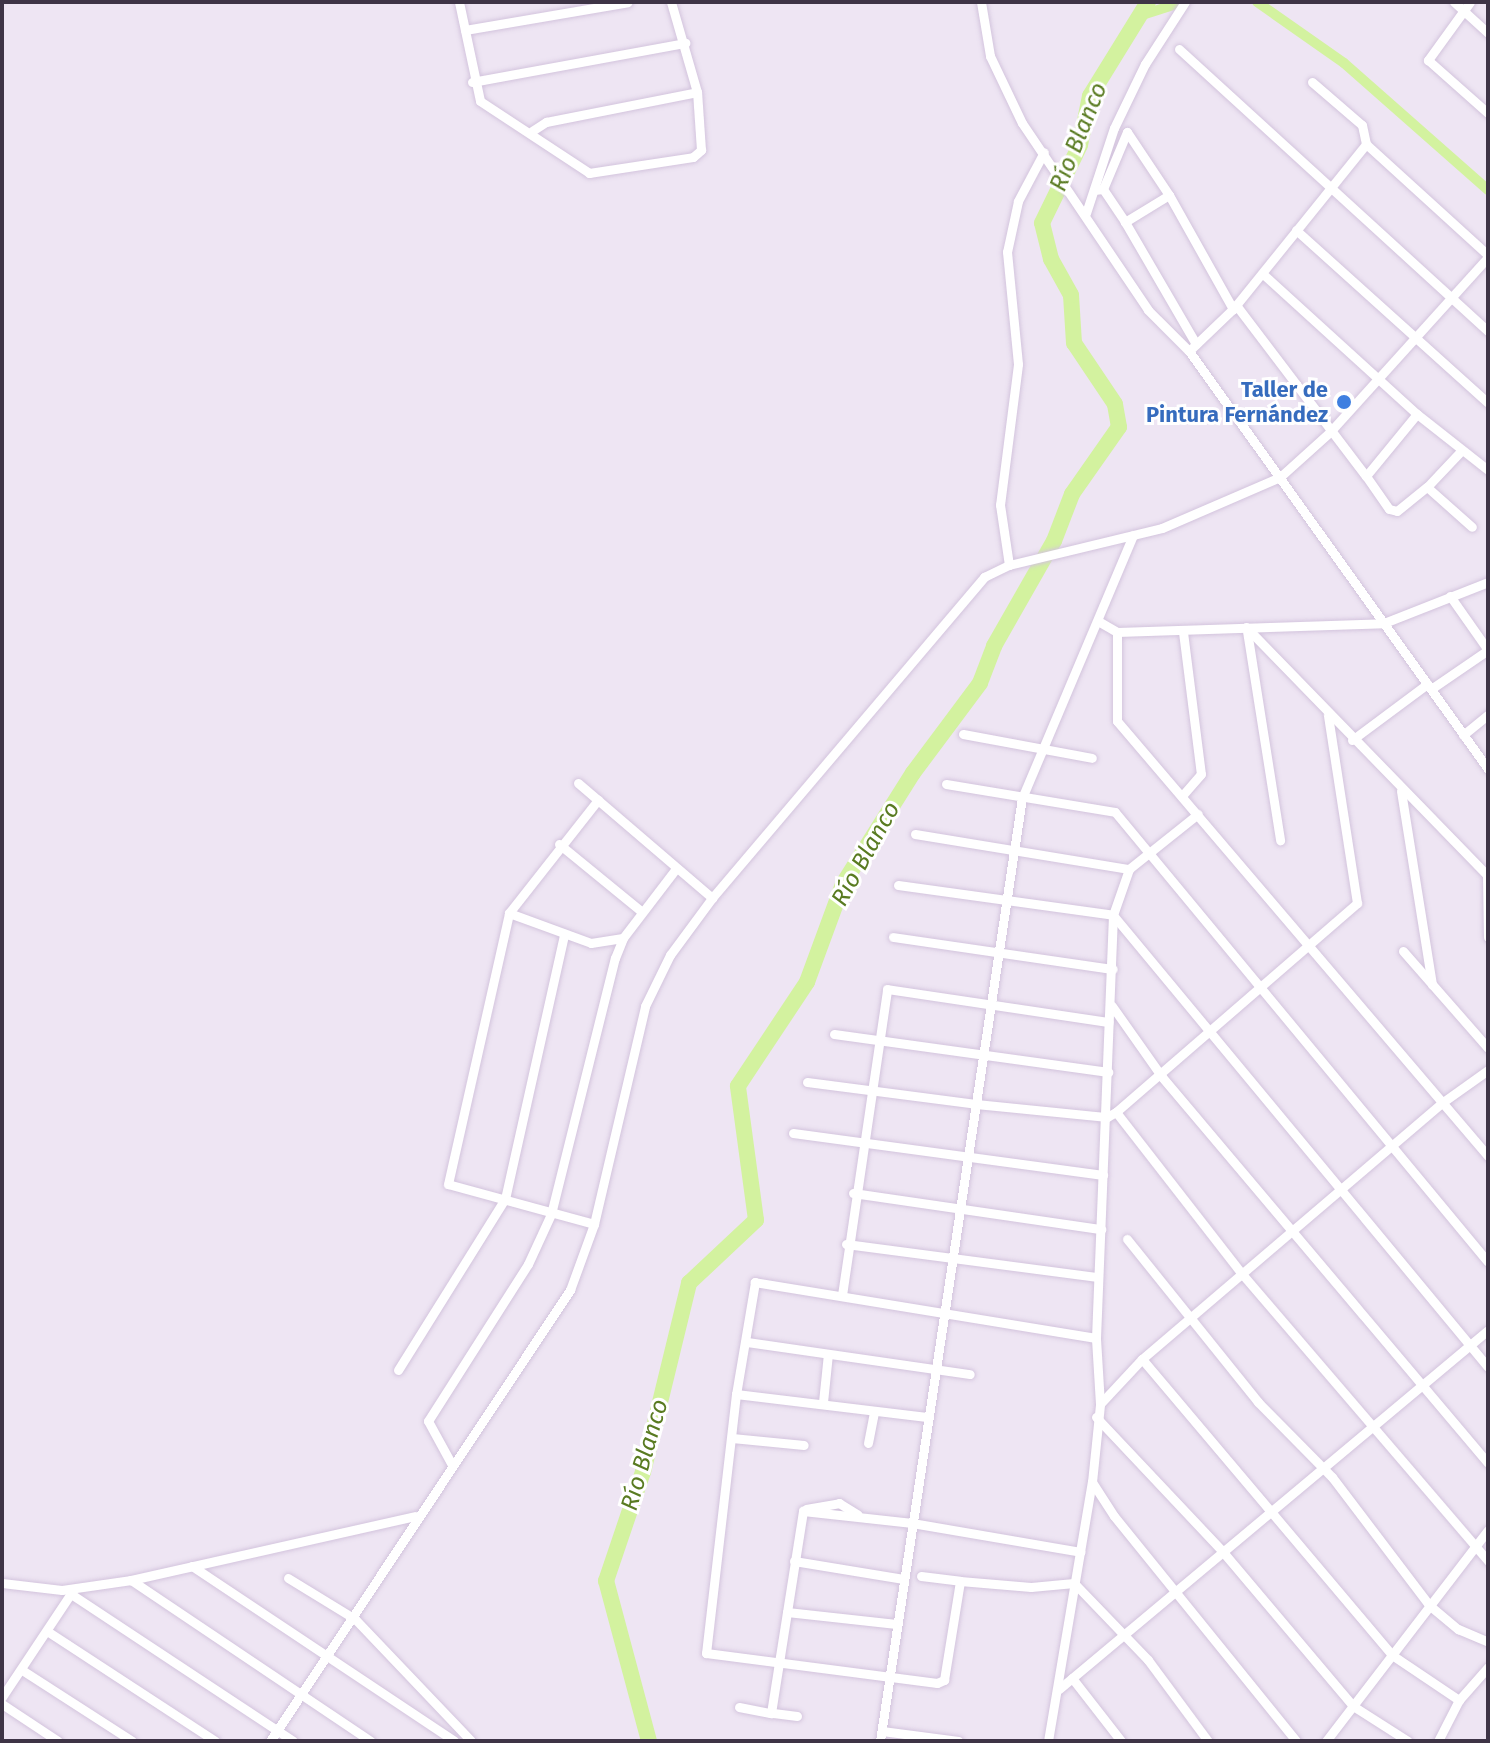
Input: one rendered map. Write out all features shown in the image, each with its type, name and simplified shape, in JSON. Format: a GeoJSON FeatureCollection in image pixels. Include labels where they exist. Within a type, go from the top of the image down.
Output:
{"type":"FeatureCollection","features":[{"type":"Feature","properties":{"kind":"street"},"geometry":{"type":"LineString","coordinates":[[459,2],[472,82],[486,109],[532,131],[567,162],[589,173],[693,157],[702,143],[697,92],[671,2]]}},
{"type":"Feature","properties":{"kind":"street"},"geometry":{"type":"LineString","coordinates":[[465,30],[628,2]]}},
{"type":"Feature","properties":{"kind":"street"},"geometry":{"type":"LineString","coordinates":[[981,2],[990,56],[1022,123],[1072,190],[1148,310],[1192,347]]}},
{"type":"Feature","properties":{"kind":"street"},"geometry":{"type":"LineString","coordinates":[[1098,190],[1133,87],[1184,3]]}},
{"type":"Feature","properties":{"kind":"street"},"geometry":{"type":"LineString","coordinates":[[1488,33],[1462,4],[1428,60],[1488,113]]}},
{"type":"Feature","properties":{"kind":"street"},"geometry":{"type":"LineString","coordinates":[[472,82],[685,43]]}},
{"type":"Feature","properties":{"kind":"street"},"geometry":{"type":"LineString","coordinates":[[1179,49],[1488,331]]}},
{"type":"Feature","properties":{"kind":"street"},"geometry":{"type":"LineString","coordinates":[[270,1741],[355,1619],[415,1516],[570,1290],[594,1224],[645,1006],[670,955],[712,898],[966,594],[1009,565],[1162,528],[1280,477],[1330,432],[1488,256],[1366,144],[1362,125],[1312,82]]}},
{"type":"Feature","properties":{"kind":"street"},"geometry":{"type":"LineString","coordinates":[[532,131],[546,122],[697,92]]}},
{"type":"Feature","properties":{"kind":"street"},"geometry":{"type":"LineString","coordinates":[[1086,213],[1127,132],[1169,195],[1235,307],[1389,509],[1397,511],[1427,487],[1461,451]]}},
{"type":"Feature","properties":{"kind":"street"},"geometry":{"type":"LineString","coordinates":[[1192,347],[1235,307],[1329,186],[1366,144]]}},
{"type":"Feature","properties":{"kind":"street"},"geometry":{"type":"LineString","coordinates":[[1009,565],[1000,505],[1018,364],[1007,252],[1018,201],[1046,156]]}},
{"type":"Feature","properties":{"kind":"street"},"geometry":{"type":"LineString","coordinates":[[1098,190],[1125,222],[1192,347],[1280,477],[1488,769]]}},
{"type":"Feature","properties":{"kind":"street"},"geometry":{"type":"LineString","coordinates":[[1125,222],[1169,195]]}},
{"type":"Feature","properties":{"kind":"street"},"geometry":{"type":"LineString","coordinates":[[1296,230],[1414,340],[1488,403]]}},
{"type":"Feature","properties":{"kind":"street"},"geometry":{"type":"LineString","coordinates":[[1263,274],[1417,414],[1488,470]]}},
{"type":"Feature","properties":{"kind":"street"},"geometry":{"type":"LineString","coordinates":[[1366,476],[1417,414]]}},
{"type":"Feature","properties":{"kind":"street"},"geometry":{"type":"LineString","coordinates":[[1427,487],[1472,527]]}},
{"type":"Feature","properties":{"kind":"street"},"geometry":{"type":"LineString","coordinates":[[958,1741],[881,1736],[925,1417],[961,1209],[1022,798],[1133,535]]}},
{"type":"Feature","properties":{"kind":"street"},"geometry":{"type":"LineString","coordinates":[[1098,621],[1117,632],[1384,623],[1488,582]]}},
{"type":"Feature","properties":{"kind":"street"},"geometry":{"type":"LineString","coordinates":[[1352,740],[1429,686],[1488,650],[1450,596]]}},
{"type":"Feature","properties":{"kind":"street"},"geometry":{"type":"LineString","coordinates":[[1246,629],[1401,791],[1488,876],[1488,937]]}},
{"type":"Feature","properties":{"kind":"street"},"geometry":{"type":"LineString","coordinates":[[1246,629],[1280,840]]}},
{"type":"Feature","properties":{"kind":"street"},"geometry":{"type":"LineString","coordinates":[[1117,632],[1117,721],[1488,1156]]}},
{"type":"Feature","properties":{"kind":"street"},"geometry":{"type":"LineString","coordinates":[[1183,632],[1201,774],[1183,795]]}},
{"type":"Feature","properties":{"kind":"street"},"geometry":{"type":"LineString","coordinates":[[807,1082],[976,1104],[1112,1115],[1162,1077],[1357,903],[1328,715]]}},
{"type":"Feature","properties":{"kind":"street"},"geometry":{"type":"LineString","coordinates":[[1463,735],[1488,715]]}},
{"type":"Feature","properties":{"kind":"street"},"geometry":{"type":"LineString","coordinates":[[963,734],[1092,758]]}},
{"type":"Feature","properties":{"kind":"street"},"geometry":{"type":"LineString","coordinates":[[578,783],[675,870],[712,898]]}},
{"type":"Feature","properties":{"kind":"street"},"geometry":{"type":"LineString","coordinates":[[946,784],[1110,809],[1151,851],[1488,1262]]}},
{"type":"Feature","properties":{"kind":"street"},"geometry":{"type":"LineString","coordinates":[[1401,791],[1432,985]]}},
{"type":"Feature","properties":{"kind":"street"},"geometry":{"type":"LineString","coordinates":[[594,1224],[448,1184],[509,913],[559,844],[598,800]]}},
{"type":"Feature","properties":{"kind":"street"},"geometry":{"type":"LineString","coordinates":[[1048,1741],[1089,1504],[1096,1417],[1100,1404],[1096,1338],[1103,1175],[1112,1115],[1108,1072],[1113,915],[1129,869],[1198,814]]}},
{"type":"Feature","properties":{"kind":"street"},"geometry":{"type":"LineString","coordinates":[[915,834],[1129,869]]}},
{"type":"Feature","properties":{"kind":"street"},"geometry":{"type":"LineString","coordinates":[[559,844],[642,912]]}},
{"type":"Feature","properties":{"kind":"street"},"geometry":{"type":"LineString","coordinates":[[451,1463],[428,1421],[528,1264],[551,1214],[623,938],[675,870]]}},
{"type":"Feature","properties":{"kind":"street"},"geometry":{"type":"LineString","coordinates":[[898,885],[1113,915],[1488,1367]]}},
{"type":"Feature","properties":{"kind":"street"},"geometry":{"type":"LineString","coordinates":[[509,913],[564,934],[602,944],[623,938]]}},
{"type":"Feature","properties":{"kind":"street"},"geometry":{"type":"LineString","coordinates":[[398,1370],[505,1199],[564,934]]}},
{"type":"Feature","properties":{"kind":"street"},"geometry":{"type":"LineString","coordinates":[[893,937],[997,955],[1113,969]]}},
{"type":"Feature","properties":{"kind":"street"},"geometry":{"type":"LineString","coordinates":[[1403,951],[1488,1048]]}},
{"type":"Feature","properties":{"kind":"street"},"geometry":{"type":"LineString","coordinates":[[842,1295],[853,1193],[887,989],[1109,1022]]}},
{"type":"Feature","properties":{"kind":"street"},"geometry":{"type":"LineString","coordinates":[[1112,1006],[1162,1077],[1488,1463]]}},
{"type":"Feature","properties":{"kind":"street"},"geometry":{"type":"LineString","coordinates":[[834,1034],[1108,1072]]}},
{"type":"Feature","properties":{"kind":"street"},"geometry":{"type":"LineString","coordinates":[[1100,1404],[1142,1359],[1443,1102],[1488,1070]]}},
{"type":"Feature","properties":{"kind":"street"},"geometry":{"type":"LineString","coordinates":[[1112,1115],[1372,1430],[1472,1548],[1488,1561]]}},
{"type":"Feature","properties":{"kind":"street"},"geometry":{"type":"LineString","coordinates":[[793,1133],[967,1159],[1103,1175]]}},
{"type":"Feature","properties":{"kind":"street"},"geometry":{"type":"LineString","coordinates":[[853,1193],[1101,1229]]}},
{"type":"Feature","properties":{"kind":"street"},"geometry":{"type":"LineString","coordinates":[[1127,1239],[1193,1317],[1258,1402],[1326,1470],[1429,1605],[1458,1629],[1488,1642]]}},
{"type":"Feature","properties":{"kind":"street"},"geometry":{"type":"LineString","coordinates":[[846,1244],[1098,1277]]}},
{"type":"Feature","properties":{"kind":"street"},"geometry":{"type":"LineString","coordinates":[[960,1581],[944,1680],[889,1678],[706,1653],[703,1644],[736,1394],[755,1282],[1096,1338]]}},
{"type":"Feature","properties":{"kind":"street"},"geometry":{"type":"LineString","coordinates":[[1059,1689],[1123,1632],[1326,1470],[1488,1330]]}},
{"type":"Feature","properties":{"kind":"street"},"geometry":{"type":"LineString","coordinates":[[747,1342],[970,1374]]}},
{"type":"Feature","properties":{"kind":"street"},"geometry":{"type":"LineString","coordinates":[[823,1402],[828,1354]]}},
{"type":"Feature","properties":{"kind":"street"},"geometry":{"type":"LineString","coordinates":[[1142,1359],[1392,1655],[1459,1700]]}},
{"type":"Feature","properties":{"kind":"street"},"geometry":{"type":"LineString","coordinates":[[736,1394],[823,1402],[874,1413],[925,1417]]}},
{"type":"Feature","properties":{"kind":"street"},"geometry":{"type":"LineString","coordinates":[[868,1443],[874,1413]]}},
{"type":"Feature","properties":{"kind":"street"},"geometry":{"type":"LineString","coordinates":[[1096,1417],[1223,1552],[1353,1706],[1408,1741]]}},
{"type":"Feature","properties":{"kind":"street"},"geometry":{"type":"LineString","coordinates":[[732,1438],[804,1445]]}},
{"type":"Feature","properties":{"kind":"street"},"geometry":{"type":"LineString","coordinates":[[1092,1482],[1296,1741]]}},
{"type":"Feature","properties":{"kind":"street"},"geometry":{"type":"LineString","coordinates":[[1089,1504],[1106,1503]]}},
{"type":"Feature","properties":{"kind":"street"},"geometry":{"type":"LineString","coordinates":[[771,1713],[803,1511],[912,1523],[1081,1552]]}},
{"type":"Feature","properties":{"kind":"street"},"geometry":{"type":"LineString","coordinates":[[2,1583],[72,1591],[415,1516]]}},
{"type":"Feature","properties":{"kind":"street"},"geometry":{"type":"LineString","coordinates":[[1326,1741],[1488,1530]]}},
{"type":"Feature","properties":{"kind":"street"},"geometry":{"type":"LineString","coordinates":[[794,1561],[904,1579]]}},
{"type":"Feature","properties":{"kind":"street"},"geometry":{"type":"LineString","coordinates":[[192,1566],[454,1741]]}},
{"type":"Feature","properties":{"kind":"street"},"geometry":{"type":"LineString","coordinates":[[921,1576],[1031,1587],[1074,1583]]}},
{"type":"Feature","properties":{"kind":"street"},"geometry":{"type":"LineString","coordinates":[[288,1578],[355,1619],[471,1741]]}},
{"type":"Feature","properties":{"kind":"street"},"geometry":{"type":"LineString","coordinates":[[131,1580],[303,1692],[371,1741]]}},
{"type":"Feature","properties":{"kind":"street"},"geometry":{"type":"LineString","coordinates":[[1074,1583],[1123,1632],[1208,1741]]}},
{"type":"Feature","properties":{"kind":"street"},"geometry":{"type":"LineString","coordinates":[[2,1697],[72,1591]]}},
{"type":"Feature","properties":{"kind":"street"},"geometry":{"type":"LineString","coordinates":[[72,1591],[293,1741]]}},
{"type":"Feature","properties":{"kind":"street"},"geometry":{"type":"LineString","coordinates":[[787,1612],[896,1624]]}},
{"type":"Feature","properties":{"kind":"street"},"geometry":{"type":"LineString","coordinates":[[47,1631],[215,1741]]}},
{"type":"Feature","properties":{"kind":"street"},"geometry":{"type":"LineString","coordinates":[[1438,1741],[1459,1700],[1488,1667]]}},
{"type":"Feature","properties":{"kind":"street"},"geometry":{"type":"LineString","coordinates":[[22,1670],[132,1741]]}},
{"type":"Feature","properties":{"kind":"street"},"geometry":{"type":"LineString","coordinates":[[1072,1678],[1121,1741]]}},
{"type":"Feature","properties":{"kind":"street"},"geometry":{"type":"LineString","coordinates":[[2,1704],[58,1741]]}},
{"type":"Feature","properties":{"kind":"street"},"geometry":{"type":"LineString","coordinates":[[739,1707],[797,1716]]}},
{"type":"Feature","properties":{"kind":"waterway","name":"Río Blanco"},"geometry":{"type":"LineString","coordinates":[[649,1741],[606,1581],[643,1472],[689,1283],[756,1220],[738,1086],[807,982],[843,884],[913,773],[980,683],[994,646],[1054,541],[1072,494],[1119,427],[1115,404],[1074,343],[1071,295],[1051,259],[1042,223],[1080,145],[1090,96],[1148,2]]}},
{"type":"Feature","properties":{"kind":"waterway"},"geometry":{"type":"LineString","coordinates":[[1139,16],[1183,2]]}},
{"type":"Feature","properties":{"kind":"waterway"},"geometry":{"type":"LineString","coordinates":[[1257,2],[1344,63],[1488,190]]}},
{"type":"Feature","properties":{"kind":"place","name":"Taller de Pintura Fernández"},"geometry":{"type":"Point","coordinates":[1344,402]}}]}
